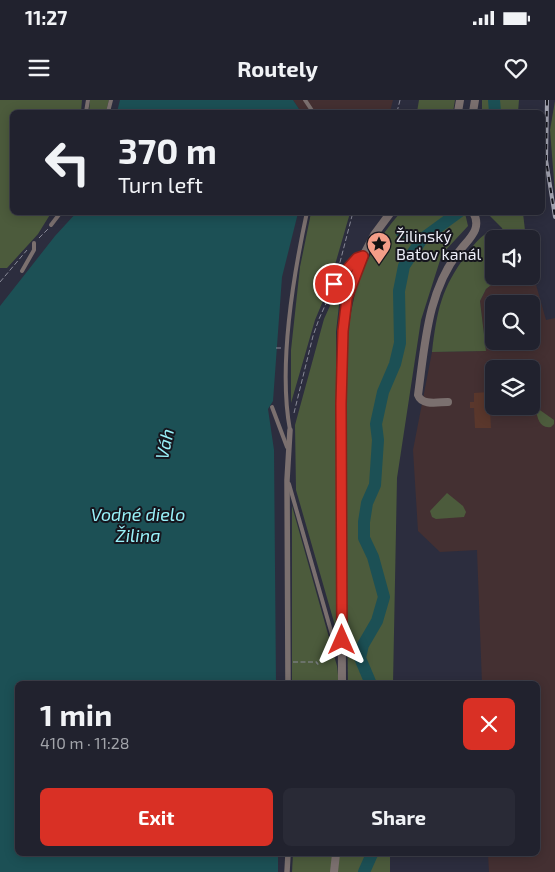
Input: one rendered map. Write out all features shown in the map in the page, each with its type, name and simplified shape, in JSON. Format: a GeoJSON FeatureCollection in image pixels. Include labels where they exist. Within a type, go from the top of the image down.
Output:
{"type":"FeatureCollection","features":[{"type":"Feature","properties":{"kind":"street"},"geometry":{"type":"LineString","coordinates":[[342,681],[341,404],[343,331],[347,298],[363,256],[374,235],[389,215]]}},
{"type":"Feature","properties":{"kind":"street"},"geometry":{"type":"LineString","coordinates":[[448,402],[424,402],[420,400],[418,395],[425,341],[438,288],[446,271],[477,227],[474,215]]}},
{"type":"Feature","properties":{"kind":"street"},"geometry":{"type":"LineString","coordinates":[[288,681],[287,480],[290,430]]}},
{"type":"Feature","properties":{"kind":"street"},"geometry":{"type":"LineString","coordinates":[[287,872],[288,856]]}},
{"type":"Feature","properties":{"kind":"street"},"geometry":{"type":"LineString","coordinates":[[334,872],[336,856]]}},
{"type":"Feature","properties":{"kind":"lane"},"geometry":{"type":"LineString","coordinates":[[51,225],[56,215]]}},
{"type":"Feature","properties":{"kind":"lane"},"geometry":{"type":"LineString","coordinates":[[51,225],[59,215]]}},
{"type":"Feature","properties":{"kind":"lane"},"geometry":{"type":"LineString","coordinates":[[290,430],[286,408],[287,348],[295,278],[306,215]]}},
{"type":"Feature","properties":{"kind":"lane"},"geometry":{"type":"LineString","coordinates":[[22,271],[32,253],[34,243]]}},
{"type":"Feature","properties":{"kind":"lane"},"geometry":{"type":"LineString","coordinates":[[334,284],[357,258],[363,256]]}},
{"type":"Feature","properties":{"kind":"lane"},"geometry":{"type":"LineString","coordinates":[[272,407],[288,449]]}},
{"type":"Feature","properties":{"kind":"lane"},"geometry":{"type":"LineString","coordinates":[[287,480],[333,638],[342,659]]}},
{"type":"Feature","properties":{"kind":"path"},"geometry":{"type":"LineString","coordinates":[[294,412],[318,319],[334,284],[352,215]]}},
{"type":"Feature","properties":{"kind":"path"},"geometry":{"type":"LineString","coordinates":[[0,280],[51,225]]}},
{"type":"Feature","properties":{"kind":"path"},"geometry":{"type":"LineString","coordinates":[[288,663],[317,662],[317,664],[321,664]]}},
{"type":"Feature","properties":{"kind":"shaded area"},"geometry":{"type":"Polygon","coordinates":[[[0,100],[82,100],[81,110],[10,110],[10,215],[50,215],[38,234],[7,268],[0,268],[0,100]]]}},
{"type":"Feature","properties":{"kind":"shaded area"},"geometry":{"type":"Polygon","coordinates":[[[90,100],[109,100],[106,110],[89,110],[90,100]]]}},
{"type":"Feature","properties":{"kind":"shaded area"},"geometry":{"type":"Polygon","coordinates":[[[293,100],[393,100],[390,110],[300,110],[293,100]]]}},
{"type":"Feature","properties":{"kind":"shaded area"},"geometry":{"type":"Polygon","coordinates":[[[419,100],[455,100],[453,110],[417,110],[419,100]]]}},
{"type":"Feature","properties":{"kind":"shaded area"},"geometry":{"type":"Polygon","coordinates":[[[482,100],[519,100],[518,110],[482,110],[482,100]]]}},
{"type":"Feature","properties":{"kind":"shaded area"},"geometry":{"type":"Polygon","coordinates":[[[555,101],[555,193],[550,130],[555,101]]]}},
{"type":"Feature","properties":{"kind":"shaded area"},"geometry":{"type":"Polygon","coordinates":[[[311,215],[349,215],[328,289],[315,320],[291,403],[291,350],[300,267],[311,215]]]}},
{"type":"Feature","properties":{"kind":"shaded area"},"geometry":{"type":"Polygon","coordinates":[[[398,215],[465,215],[468,226],[442,254],[421,320],[397,478],[393,681],[348,681],[346,456],[349,329],[354,298],[361,275],[372,252],[398,215]]]}},
{"type":"Feature","properties":{"kind":"shaded area"},"geometry":{"type":"Polygon","coordinates":[[[489,215],[523,215],[525,230],[503,230],[489,215]]]}},
{"type":"Feature","properties":{"kind":"shaded area"},"geometry":{"type":"Polygon","coordinates":[[[484,235],[485,285],[491,285],[486,289],[480,301],[486,351],[432,352],[438,312],[446,289],[458,266],[484,235]]]}},
{"type":"Feature","properties":{"kind":"shaded area"},"geometry":{"type":"Polygon","coordinates":[[[347,282],[340,296],[336,332],[338,636],[296,490],[295,425],[324,319],[334,297],[347,282]]]}},
{"type":"Feature","properties":{"kind":"shaded area"},"geometry":{"type":"Polygon","coordinates":[[[491,285],[536,285],[539,295],[485,295],[485,343],[480,301],[486,289],[491,285]]]}},
{"type":"Feature","properties":{"kind":"shaded area"},"geometry":{"type":"Polygon","coordinates":[[[540,299],[546,320],[555,318],[555,872],[489,872],[488,856],[540,856],[540,681],[482,681],[477,550],[440,552],[418,531],[413,450],[432,352],[540,350],[540,299]]]}},
{"type":"Feature","properties":{"kind":"shaded area"},"geometry":{"type":"Polygon","coordinates":[[[540,410],[554,420],[554,424],[551,427],[547,427],[542,425],[537,415],[540,415],[540,410]]]}},
{"type":"Feature","properties":{"kind":"shaded area"},"geometry":{"type":"Polygon","coordinates":[[[447,493],[463,506],[466,512],[464,517],[436,519],[432,517],[430,511],[447,493]]]}},
{"type":"Feature","properties":{"kind":"shaded area"},"geometry":{"type":"Polygon","coordinates":[[[292,506],[337,666],[339,681],[292,681],[292,506]]]}},
{"type":"Feature","properties":{"kind":"shaded area"},"geometry":{"type":"Polygon","coordinates":[[[293,856],[390,856],[390,872],[292,872],[293,856]]]}},
{"type":"Feature","properties":{"kind":"water"},"geometry":{"type":"Polygon","coordinates":[[[120,100],[293,100],[300,110],[118,110],[120,100]]]}},
{"type":"Feature","properties":{"kind":"water","name":"Vodné dielo Žilina"},"geometry":{"type":"Polygon","coordinates":[[[74,215],[298,215],[282,277],[273,401],[268,409],[274,450],[276,681],[15,681],[15,856],[278,856],[278,872],[0,872],[0,306],[55,236],[74,215]]]}},
{"type":"Feature","properties":{"kind":"building"},"geometry":{"type":"Polygon","coordinates":[[[485,392],[485,415],[490,415],[491,428],[475,428],[474,408],[470,408],[470,402],[474,402],[474,393],[485,392]]]}},
{"type":"Feature","properties":{"kind":"waterway"},"geometry":{"type":"LineString","coordinates":[[494,100],[495,110]]}},
{"type":"Feature","properties":{"kind":"waterway"},"geometry":{"type":"LineString","coordinates":[[370,681],[360,658],[363,645],[377,621],[384,597],[373,557],[364,538],[364,522],[367,503],[375,485],[378,440],[376,424],[383,392],[395,364],[400,343],[399,291],[404,266],[422,239],[455,215]]}},
{"type":"Feature","properties":{"kind":"waterway"},"geometry":{"type":"LineString","coordinates":[[400,233],[422,239]]}},
{"type":"Feature","properties":{"kind":"waterway"},"geometry":{"type":"LineString","coordinates":[[364,872],[371,856]]}},
{"type":"Feature","properties":{"kind":"railway"},"geometry":{"type":"LineString","coordinates":[[547,100],[546,160],[555,217]]}},
{"type":"Feature","properties":{"kind":"place","name":"Žilinský Baťov kanál"},"geometry":{"type":"Point","coordinates":[379,265]}},
{"type":"Feature","properties":{"kind":"route"},"geometry":{"type":"LineString","coordinates":[[334,284],[357,258],[363,256],[347,298],[343,331],[341,404],[342,640]]}},
{"type":"Feature","properties":{"kind":"water label","name":"Váh"},"geometry":{"type":"Point","coordinates":[164,444]}}]}
